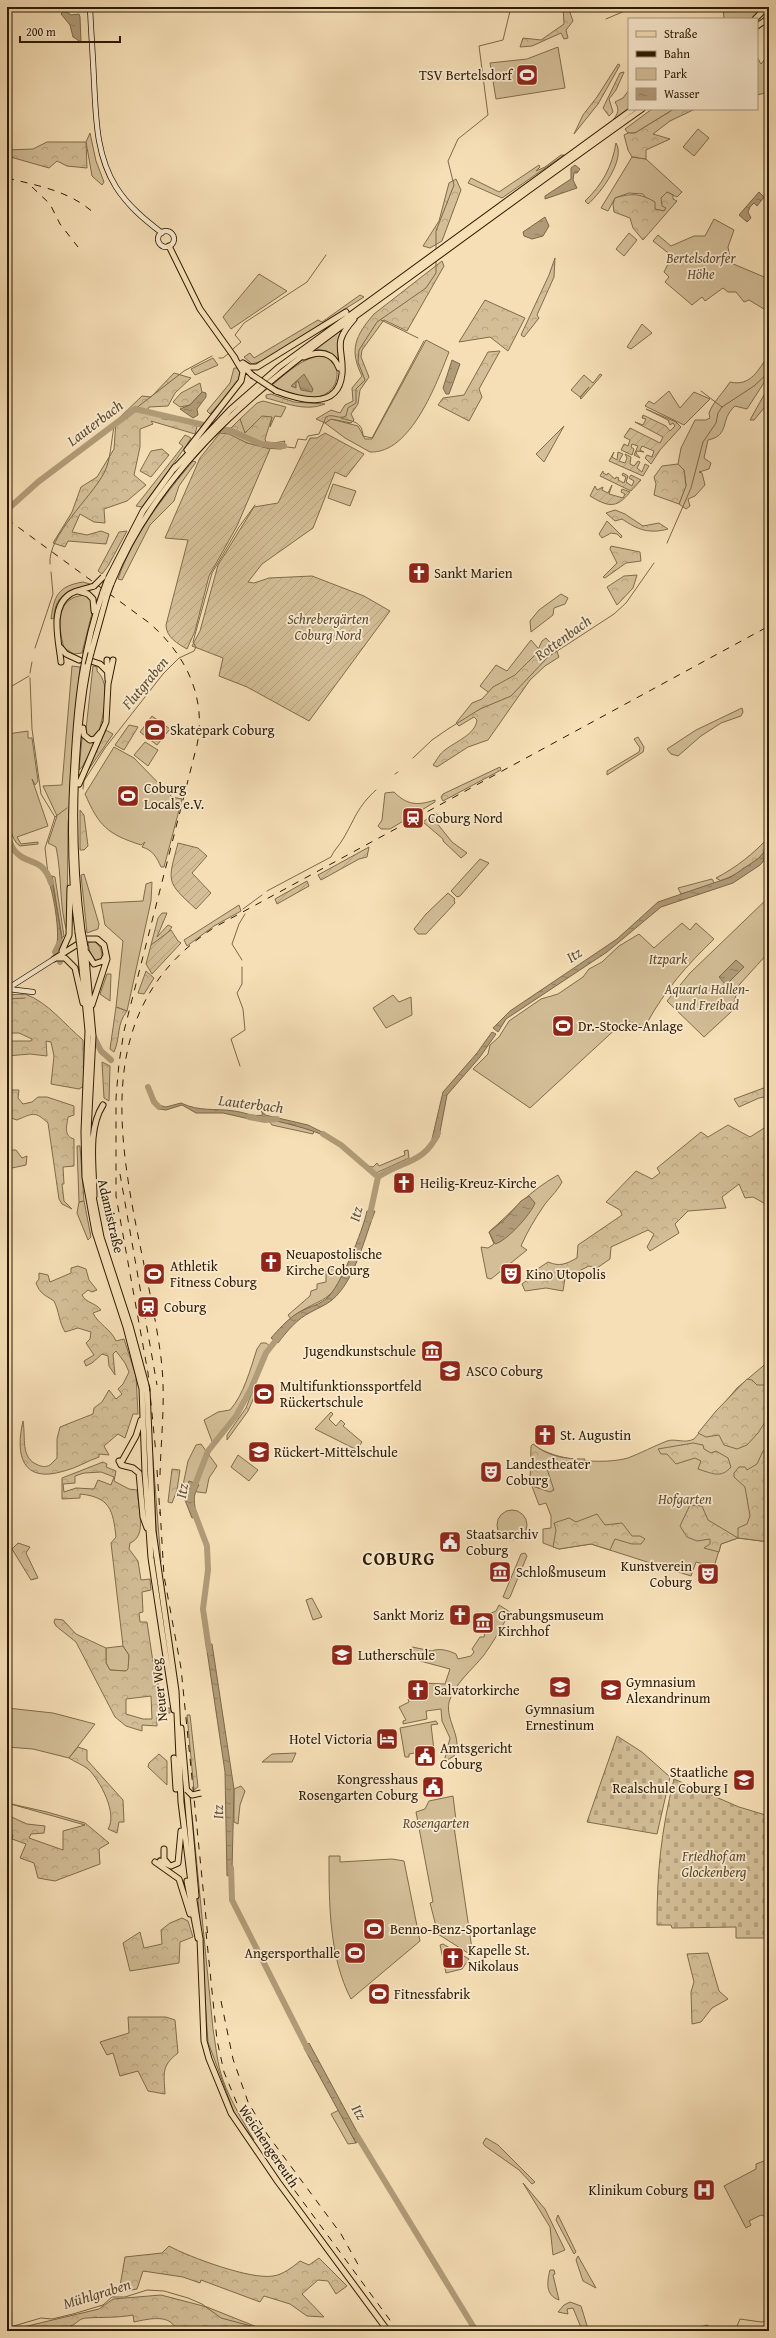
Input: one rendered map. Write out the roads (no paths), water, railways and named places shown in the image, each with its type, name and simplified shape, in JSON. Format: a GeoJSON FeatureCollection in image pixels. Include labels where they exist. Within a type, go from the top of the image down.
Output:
{"type":"FeatureCollection","features":[{"type":"Feature","properties":{"kind":"main road"},"geometry":{"type":"LineString","coordinates":[[90,7],[97,128],[103,159],[110,176],[123,197],[150,224],[162,233]]}},
{"type":"Feature","properties":{"kind":"main road"},"geometry":{"type":"LineString","coordinates":[[757,18],[767,7]]}},
{"type":"Feature","properties":{"kind":"main road"},"geometry":{"type":"LineString","coordinates":[[757,18],[769,10]]}},
{"type":"Feature","properties":{"kind":"main road"},"geometry":{"type":"LineString","coordinates":[[758,25],[769,18]]}},
{"type":"Feature","properties":{"kind":"main road"},"geometry":{"type":"LineString","coordinates":[[758,26],[769,21]]}},
{"type":"Feature","properties":{"kind":"main road"},"geometry":{"type":"LineString","coordinates":[[174,469],[204,435],[292,363],[428,260],[632,110]]}},
{"type":"Feature","properties":{"kind":"main road"},"geometry":{"type":"LineString","coordinates":[[447,246],[641,110]]}},
{"type":"Feature","properties":{"kind":"main road"},"geometry":{"type":"LineString","coordinates":[[168,231],[173,235],[174,241],[169,246],[164,246],[159,242],[159,236],[168,231]]}},
{"type":"Feature","properties":{"kind":"main road"},"geometry":{"type":"LineString","coordinates":[[169,246],[200,309],[234,357],[252,375],[276,391],[300,400],[320,400],[333,392],[342,376],[340,342],[347,327],[360,313]]}},
{"type":"Feature","properties":{"kind":"main road"},"geometry":{"type":"LineString","coordinates":[[62,662],[57,620],[58,608],[64,598],[78,591],[107,581],[141,522],[170,482],[214,433],[221,422],[279,367],[360,306],[428,260]]}},
{"type":"Feature","properties":{"kind":"main road"},"geometry":{"type":"LineString","coordinates":[[243,366],[257,367],[350,310],[360,306]]}},
{"type":"Feature","properties":{"kind":"main road"},"geometry":{"type":"LineString","coordinates":[[292,363],[315,353],[326,353],[336,362],[340,380]]}},
{"type":"Feature","properties":{"kind":"main road"},"geometry":{"type":"LineString","coordinates":[[88,653],[107,581],[120,554],[143,512],[196,436],[241,381],[243,366]]}},
{"type":"Feature","properties":{"kind":"main road"},"geometry":{"type":"LineString","coordinates":[[58,956],[68,935],[74,749],[94,618],[93,599],[88,594],[78,591]]}},
{"type":"Feature","properties":{"kind":"main road"},"geometry":{"type":"LineString","coordinates":[[94,618],[105,593]]}},
{"type":"Feature","properties":{"kind":"main road"},"geometry":{"type":"LineString","coordinates":[[60,647],[66,654],[79,660]]}},
{"type":"Feature","properties":{"kind":"main road"},"geometry":{"type":"LineString","coordinates":[[107,660],[108,684]]}},
{"type":"Feature","properties":{"kind":"main road"},"geometry":{"type":"LineString","coordinates":[[76,790],[83,772],[104,730],[108,684],[113,660]]}},
{"type":"Feature","properties":{"kind":"main road"},"geometry":{"type":"LineString","coordinates":[[86,663],[100,664],[107,671]]}},
{"type":"Feature","properties":{"kind":"main road"},"geometry":{"type":"LineString","coordinates":[[80,932],[75,861],[76,790],[86,663]]}},
{"type":"Feature","properties":{"kind":"main road"},"geometry":{"type":"LineString","coordinates":[[83,705],[83,733],[87,739],[93,739],[98,735],[106,713]]}},
{"type":"Feature","properties":{"kind":"main road"},"geometry":{"type":"LineString","coordinates":[[71,861],[86,976]]}},
{"type":"Feature","properties":{"kind":"main road"},"geometry":{"type":"LineString","coordinates":[[7,989],[77,942],[90,938],[101,942],[107,952],[106,967],[91,1010]]}},
{"type":"Feature","properties":{"kind":"main road"},"geometry":{"type":"LineString","coordinates":[[83,948],[94,964],[103,962],[107,952]]}},
{"type":"Feature","properties":{"kind":"main road"},"geometry":{"type":"LineString","coordinates":[[58,956],[70,960],[77,973],[88,1020]]}},
{"type":"Feature","properties":{"kind":"main road","name":"Adamistraße"},"geometry":{"type":"LineString","coordinates":[[86,976],[89,1069],[84,1151],[87,1196],[95,1232],[139,1374],[146,1457]]}},
{"type":"Feature","properties":{"kind":"main road","name":"Adamistraße"},"geometry":{"type":"LineString","coordinates":[[86,976],[91,1010],[88,1157],[95,1213],[144,1375],[148,1402],[146,1457]]}},
{"type":"Feature","properties":{"kind":"main road"},"geometry":{"type":"LineString","coordinates":[[7,989],[33,992]]}},
{"type":"Feature","properties":{"kind":"main road"},"geometry":{"type":"LineString","coordinates":[[95,1213],[94,1133],[96,1118],[103,1104]]}},
{"type":"Feature","properties":{"kind":"main road"},"geometry":{"type":"LineString","coordinates":[[143,1410],[140,1427],[121,1461],[121,1465],[134,1468],[139,1472],[143,1517],[148,1530]]}},
{"type":"Feature","properties":{"kind":"main road","name":"Neuer Weg"},"geometry":{"type":"LineString","coordinates":[[146,1457],[148,1530],[172,1690],[175,1770],[181,1832],[194,1920]]}},
{"type":"Feature","properties":{"kind":"main road","name":"Neuer Weg"},"geometry":{"type":"LineString","coordinates":[[146,1457],[156,1559],[176,1690],[181,1802],[196,1911]]}},
{"type":"Feature","properties":{"kind":"main road"},"geometry":{"type":"LineString","coordinates":[[176,1690],[187,1790],[196,1911]]}},
{"type":"Feature","properties":{"kind":"main road"},"geometry":{"type":"LineString","coordinates":[[187,1790],[192,1795],[201,1793]]}},
{"type":"Feature","properties":{"kind":"main road"},"geometry":{"type":"LineString","coordinates":[[181,1832],[179,1861],[177,1865],[169,1865],[156,1861],[179,1879],[189,1913],[194,1920]]}},
{"type":"Feature","properties":{"kind":"main road"},"geometry":{"type":"LineString","coordinates":[[164,1849],[165,1861],[169,1865]]}},
{"type":"Feature","properties":{"kind":"main road","name":"Weichengereuth"},"geometry":{"type":"LineString","coordinates":[[196,1911],[200,1948],[204,2041],[209,2059],[231,2113],[388,2331]]}},
{"type":"Feature","properties":{"kind":"main road","name":"Weichengereuth"},"geometry":{"type":"LineString","coordinates":[[194,1920],[199,1938]]}},
{"type":"Feature","properties":{"kind":"water"},"geometry":{"type":"Polygon","coordinates":[[[64,10],[71,15],[79,14],[81,42],[73,37],[70,25],[61,14],[64,10]]]}},
{"type":"Feature","properties":{"kind":"water"},"geometry":{"type":"Polygon","coordinates":[[[575,165],[580,169],[577,173],[574,173],[573,180],[577,188],[545,199],[545,196],[571,179],[571,168],[575,165]]]}},
{"type":"Feature","properties":{"kind":"water"},"geometry":{"type":"Polygon","coordinates":[[[759,192],[764,197],[757,206],[754,203],[750,207],[748,212],[751,218],[747,222],[739,215],[759,192]]]}},
{"type":"Feature","properties":{"kind":"water"},"geometry":{"type":"Polygon","coordinates":[[[545,217],[549,226],[543,236],[532,239],[524,236],[523,232],[545,217]]]}},
{"type":"Feature","properties":{"kind":"water"},"geometry":{"type":"Polygon","coordinates":[[[452,360],[460,364],[449,394],[446,394],[443,388],[452,360]]]}},
{"type":"Feature","properties":{"kind":"water"},"geometry":{"type":"Polygon","coordinates":[[[304,374],[313,389],[312,392],[301,390],[298,381],[296,382],[296,388],[291,386],[304,374]]]}},
{"type":"Feature","properties":{"kind":"water"},"geometry":{"type":"Polygon","coordinates":[[[202,392],[206,393],[206,397],[197,409],[198,415],[193,418],[180,409],[190,405],[202,392]]]}},
{"type":"Feature","properties":{"kind":"water"},"geometry":{"type":"Polygon","coordinates":[[[769,846],[769,855],[760,865],[733,883],[661,907],[607,952],[506,1019],[498,1032],[493,1028],[510,1011],[617,939],[658,902],[731,877],[759,858],[769,846]]]}},
{"type":"Feature","properties":{"kind":"water"},"geometry":{"type":"Polygon","coordinates":[[[51,875],[62,939],[58,949],[56,947],[58,933],[56,912],[52,891],[47,877],[51,875]]]}},
{"type":"Feature","properties":{"kind":"water"},"geometry":{"type":"Polygon","coordinates":[[[736,960],[744,967],[726,985],[719,977],[736,960]]]}},
{"type":"Feature","properties":{"kind":"water"},"geometry":{"type":"Polygon","coordinates":[[[492,1032],[496,1034],[480,1057],[447,1095],[439,1137],[436,1142],[432,1139],[443,1092],[477,1053],[492,1032]]]}},
{"type":"Feature","properties":{"kind":"water"},"geometry":{"type":"Polygon","coordinates":[[[156,1100],[158,1105],[166,1107],[181,1103],[194,1108],[227,1110],[263,1115],[260,1108],[265,1115],[308,1125],[330,1136],[329,1138],[304,1128],[264,1117],[254,1120],[223,1113],[196,1113],[182,1105],[166,1110],[159,1109],[153,1101],[156,1100]]]}},
{"type":"Feature","properties":{"kind":"water"},"geometry":{"type":"Polygon","coordinates":[[[529,1196],[535,1203],[529,1214],[512,1233],[495,1244],[489,1232],[504,1220],[521,1201],[529,1196]]]}},
{"type":"Feature","properties":{"kind":"water"},"geometry":{"type":"Polygon","coordinates":[[[367,1211],[375,1211],[353,1270],[340,1292],[330,1302],[306,1315],[297,1322],[278,1343],[271,1338],[293,1316],[326,1299],[332,1293],[350,1258],[367,1211]]]}},
{"type":"Feature","properties":{"kind":"water"},"geometry":{"type":"Polygon","coordinates":[[[189,1481],[199,1485],[195,1493],[194,1500],[197,1516],[192,1518],[183,1495],[189,1481]]]}},
{"type":"Feature","properties":{"kind":"water"},"geometry":{"type":"Polygon","coordinates":[[[206,1644],[212,1644],[234,1789],[232,1874],[227,1876],[225,1772],[206,1644]]]}},
{"type":"Feature","properties":{"kind":"water"},"geometry":{"type":"Polygon","coordinates":[[[309,2043],[361,2139],[356,2143],[304,2048],[309,2043]]]}},
{"type":"Feature","properties":{"kind":"waterway","name":"Lauterbach"},"geometry":{"type":"LineString","coordinates":[[436,250],[436,231],[454,185],[448,161],[458,139],[488,115],[479,46],[503,40],[511,7]]}},
{"type":"Feature","properties":{"kind":"waterway"},"geometry":{"type":"LineString","coordinates":[[606,19],[634,7]]}},
{"type":"Feature","properties":{"kind":"waterway"},"geometry":{"type":"LineString","coordinates":[[233,349],[241,342],[235,335],[244,323],[307,282],[326,255]]}},
{"type":"Feature","properties":{"kind":"waterway","name":"Lauterbach"},"geometry":{"type":"LineString","coordinates":[[287,447],[295,448],[298,439],[306,440],[308,436],[319,434],[326,417],[346,416],[348,408],[356,403],[356,389],[365,380],[358,362],[359,350],[377,322],[426,288],[436,273],[436,259]]}},
{"type":"Feature","properties":{"kind":"waterway"},"geometry":{"type":"LineString","coordinates":[[381,320],[418,338]]}},
{"type":"Feature","properties":{"kind":"waterway"},"geometry":{"type":"LineString","coordinates":[[341,418],[353,421],[361,427],[363,436],[372,438],[424,341]]}},
{"type":"Feature","properties":{"kind":"waterway"},"geometry":{"type":"LineString","coordinates":[[219,358],[223,358],[229,353]]}},
{"type":"Feature","properties":{"kind":"waterway"},"geometry":{"type":"LineString","coordinates":[[135,409],[184,371],[212,356]]}},
{"type":"Feature","properties":{"kind":"waterway","name":"Rottenbach"},"geometry":{"type":"LineString","coordinates":[[667,543],[691,488],[703,442],[716,423],[718,413],[722,407],[754,386],[769,372]]}},
{"type":"Feature","properties":{"kind":"waterway"},"geometry":{"type":"LineString","coordinates":[[701,391],[722,407]]}},
{"type":"Feature","properties":{"kind":"waterway","name":"Lauterbach"},"geometry":{"type":"LineString","coordinates":[[7,510],[38,482],[135,409],[234,432],[261,444],[284,446]]}},
{"type":"Feature","properties":{"kind":"waterway"},"geometry":{"type":"LineString","coordinates":[[50,564],[51,553],[55,541],[62,529],[104,473],[109,456],[114,427]]}},
{"type":"Feature","properties":{"kind":"waterway","name":"Flutgraben"},"geometry":{"type":"LineString","coordinates":[[83,789],[84,781],[105,748],[163,674],[179,658],[194,651],[196,647],[193,642],[212,573],[239,527],[255,505]]}},
{"type":"Feature","properties":{"kind":"waterway","name":"Rottenbach"},"geometry":{"type":"LineString","coordinates":[[413,758],[432,740],[448,729],[480,709],[511,696],[548,657],[614,614],[626,603],[654,563]]}},
{"type":"Feature","properties":{"kind":"waterway"},"geometry":{"type":"LineString","coordinates":[[35,648],[53,594],[51,572]]}},
{"type":"Feature","properties":{"kind":"waterway"},"geometry":{"type":"LineString","coordinates":[[30,673],[32,662]]}},
{"type":"Feature","properties":{"kind":"waterway"},"geometry":{"type":"LineString","coordinates":[[7,689],[29,676]]}},
{"type":"Feature","properties":{"kind":"waterway"},"geometry":{"type":"LineString","coordinates":[[30,678],[32,729],[41,794],[55,817],[45,848],[48,874]]}},
{"type":"Feature","properties":{"kind":"waterway","name":"Rottenbach"},"geometry":{"type":"LineString","coordinates":[[267,891],[331,857],[360,808],[376,790]]}},
{"type":"Feature","properties":{"kind":"waterway","name":"Flutgraben"},"geometry":{"type":"LineString","coordinates":[[55,817],[67,808]]}},
{"type":"Feature","properties":{"kind":"waterway","name":"Lauterbach"},"geometry":{"type":"LineString","coordinates":[[7,836],[14,850],[19,855],[34,862],[44,869],[48,874],[51,883]]}},
{"type":"Feature","properties":{"kind":"waterway","name":"Rottenbach"},"geometry":{"type":"LineString","coordinates":[[243,909],[262,895]]}},
{"type":"Feature","properties":{"kind":"waterway","name":"Rottenbach"},"geometry":{"type":"LineString","coordinates":[[242,960],[232,944],[239,924],[245,914]]}},
{"type":"Feature","properties":{"kind":"waterway","name":"Lauterbach"},"geometry":{"type":"LineString","coordinates":[[60,942],[55,952],[60,962]]}},
{"type":"Feature","properties":{"kind":"waterway","name":"Rottenbach"},"geometry":{"type":"LineString","coordinates":[[240,1066],[231,1039],[245,1030],[243,1009],[237,993],[242,984],[242,967]]}},
{"type":"Feature","properties":{"kind":"waterway"},"geometry":{"type":"LineString","coordinates":[[7,999],[25,998]]}},
{"type":"Feature","properties":{"kind":"waterway","name":"Lauterbach"},"geometry":{"type":"LineString","coordinates":[[92,1033],[101,1051],[111,1060]]}},
{"type":"Feature","properties":{"kind":"waterway","name":"Lauterbach"},"geometry":{"type":"LineString","coordinates":[[148,1087],[154,1102],[159,1107]]}},
{"type":"Feature","properties":{"kind":"waterway","name":"Rottenbach"},"geometry":{"type":"LineString","coordinates":[[249,1117],[265,1120],[277,1119]]}},
{"type":"Feature","properties":{"kind":"waterway","name":"Itz"},"geometry":{"type":"LineString","coordinates":[[369,1219],[378,1177],[420,1156],[433,1143],[438,1133]]}},
{"type":"Feature","properties":{"kind":"waterway","name":"Lauterbach"},"geometry":{"type":"LineString","coordinates":[[323,1134],[341,1145],[378,1177]]}},
{"type":"Feature","properties":{"kind":"waterway","name":"Itz"},"geometry":{"type":"LineString","coordinates":[[193,1490],[208,1451],[236,1416],[251,1389],[266,1353],[280,1335]]}},
{"type":"Feature","properties":{"kind":"waterway","name":"Itz"},"geometry":{"type":"LineString","coordinates":[[193,1509],[207,1546],[208,1570],[203,1609],[209,1650]]}},
{"type":"Feature","properties":{"kind":"waterway","name":"Itz"},"geometry":{"type":"LineString","coordinates":[[231,1868],[232,1900],[309,2052]]}},
{"type":"Feature","properties":{"kind":"waterway","name":"Itz"},"geometry":{"type":"LineString","coordinates":[[356,2134],[476,2331]]}},
{"type":"Feature","properties":{"kind":"waterway","name":"Mühlgraben"},"geometry":{"type":"LineString","coordinates":[[7,2328],[41,2318],[52,2319],[73,2314],[103,2305],[112,2297],[125,2297],[147,2290],[164,2291],[188,2298],[202,2304],[221,2318],[251,2326],[256,2331]]}},
{"type":"Feature","properties":{"kind":"waterway"},"geometry":{"type":"LineString","coordinates":[[735,2331],[740,2319],[761,2322],[769,2321]]}},
{"type":"Feature","properties":{"kind":"waterway"},"geometry":{"type":"LineString","coordinates":[[687,2331],[707,2325],[712,2328],[712,2331]]}},
{"type":"Feature","properties":{"kind":"railway"},"geometry":{"type":"LineString","coordinates":[[7,109],[8,135]]}},
{"type":"Feature","properties":{"kind":"railway"},"geometry":{"type":"LineString","coordinates":[[7,178],[54,190],[76,200],[96,215]]}},
{"type":"Feature","properties":{"kind":"railway"},"geometry":{"type":"LineString","coordinates":[[32,187],[50,204],[60,224],[78,247]]}},
{"type":"Feature","properties":{"kind":"railway"},"geometry":{"type":"LineString","coordinates":[[7,519],[148,622],[161,634],[173,648],[190,677],[196,693],[199,710],[197,745],[124,1031],[116,1098],[116,1196],[148,1373],[156,1454]]}},
{"type":"Feature","properties":{"kind":"railway"},"geometry":{"type":"LineString","coordinates":[[160,1475],[163,1402],[161,1358],[152,1302],[129,1185],[122,1126],[124,1070],[138,1017],[167,969],[215,927],[769,626]]}},
{"type":"Feature","properties":{"kind":"railway"},"geometry":{"type":"LineString","coordinates":[[120,1174],[157,1385]]}},
{"type":"Feature","properties":{"kind":"railway"},"geometry":{"type":"LineString","coordinates":[[157,1470],[160,1514]]}},
{"type":"Feature","properties":{"kind":"railway"},"geometry":{"type":"LineString","coordinates":[[160,1509],[164,1576],[181,1668],[208,1938]]}},
{"type":"Feature","properties":{"kind":"railway"},"geometry":{"type":"LineString","coordinates":[[206,1932],[217,2040],[224,2072],[238,2106],[259,2142],[398,2331]]}},
{"type":"Feature","properties":{"kind":"railway"},"geometry":{"type":"LineString","coordinates":[[221,2001],[233,2059],[248,2102],[267,2134],[341,2234],[360,2268]]}},
{"type":"Feature","properties":{"kind":"place","name":"TSV Bertelsdorf"},"geometry":{"type":"Point","coordinates":[527,75]}},
{"type":"Feature","properties":{"kind":"place","name":"Sankt Marien"},"geometry":{"type":"Point","coordinates":[419,573]}},
{"type":"Feature","properties":{"kind":"place","name":"Skatepark Coburg"},"geometry":{"type":"Point","coordinates":[155,730]}},
{"type":"Feature","properties":{"kind":"place","name":"Coburg Locals e.V."},"geometry":{"type":"Point","coordinates":[128,796]}},
{"type":"Feature","properties":{"kind":"place","name":"Coburg Nord"},"geometry":{"type":"Point","coordinates":[413,818]}},
{"type":"Feature","properties":{"kind":"place","name":"Dr.-Stocke-Anlage"},"geometry":{"type":"Point","coordinates":[563,1026]}},
{"type":"Feature","properties":{"kind":"place","name":"Heilig-Kreuz-Kirche"},"geometry":{"type":"Point","coordinates":[404,1183]}},
{"type":"Feature","properties":{"kind":"place","name":"Neuapostolische Kirche Coburg"},"geometry":{"type":"Point","coordinates":[271,1262]}},
{"type":"Feature","properties":{"kind":"place","name":"Athletik Fitness Coburg"},"geometry":{"type":"Point","coordinates":[154,1274]}},
{"type":"Feature","properties":{"kind":"place","name":"Kino Utopolis"},"geometry":{"type":"Point","coordinates":[511,1274]}},
{"type":"Feature","properties":{"kind":"place","name":"Coburg"},"geometry":{"type":"Point","coordinates":[148,1307]}},
{"type":"Feature","properties":{"kind":"place","name":"Jugendkunstschule"},"geometry":{"type":"Point","coordinates":[432,1351]}},
{"type":"Feature","properties":{"kind":"place","name":"ASCO Coburg"},"geometry":{"type":"Point","coordinates":[450,1371]}},
{"type":"Feature","properties":{"kind":"place","name":"Multifunktionssportfeld Rückertschule"},"geometry":{"type":"Point","coordinates":[264,1394]}},
{"type":"Feature","properties":{"kind":"place","name":"St. Augustin"},"geometry":{"type":"Point","coordinates":[545,1435]}},
{"type":"Feature","properties":{"kind":"place","name":"Rückert-Mittelschule"},"geometry":{"type":"Point","coordinates":[259,1452]}},
{"type":"Feature","properties":{"kind":"place","name":"Landestheater Coburg"},"geometry":{"type":"Point","coordinates":[491,1472]}},
{"type":"Feature","properties":{"kind":"place","name":"Staatsarchiv Coburg"},"geometry":{"type":"Point","coordinates":[450,1542]}},
{"type":"Feature","properties":{"kind":"place","name":"Schloßmuseum"},"geometry":{"type":"Point","coordinates":[500,1572]}},
{"type":"Feature","properties":{"kind":"place","name":"Kunstverein Coburg"},"geometry":{"type":"Point","coordinates":[708,1574]}},
{"type":"Feature","properties":{"kind":"place","name":"Sankt Moriz"},"geometry":{"type":"Point","coordinates":[460,1615]}},
{"type":"Feature","properties":{"kind":"place","name":"Grabungsmuseum Kirchhof"},"geometry":{"type":"Point","coordinates":[483,1623]}},
{"type":"Feature","properties":{"kind":"place","name":"Lutherschule"},"geometry":{"type":"Point","coordinates":[342,1655]}},
{"type":"Feature","properties":{"kind":"place","name":"Gymnasium Ernestinum"},"geometry":{"type":"Point","coordinates":[560,1687]}},
{"type":"Feature","properties":{"kind":"place","name":"Salvatorkirche"},"geometry":{"type":"Point","coordinates":[418,1690]}},
{"type":"Feature","properties":{"kind":"place","name":"Gymnasium Alexandrinum"},"geometry":{"type":"Point","coordinates":[611,1690]}},
{"type":"Feature","properties":{"kind":"place","name":"Hotel Victoria"},"geometry":{"type":"Point","coordinates":[387,1739]}},
{"type":"Feature","properties":{"kind":"place","name":"Amtsgericht Coburg"},"geometry":{"type":"Point","coordinates":[425,1756]}},
{"type":"Feature","properties":{"kind":"place","name":"Staatliche Realschule Coburg I"},"geometry":{"type":"Point","coordinates":[744,1780]}},
{"type":"Feature","properties":{"kind":"place","name":"Kongresshaus Rosengarten Coburg"},"geometry":{"type":"Point","coordinates":[433,1787]}},
{"type":"Feature","properties":{"kind":"place","name":"Benno-Benz-Sportanlage"},"geometry":{"type":"Point","coordinates":[374,1929]}},
{"type":"Feature","properties":{"kind":"place","name":"Angersporthalle"},"geometry":{"type":"Point","coordinates":[355,1953]}},
{"type":"Feature","properties":{"kind":"place","name":"Kapelle St. Nikolaus"},"geometry":{"type":"Point","coordinates":[453,1958]}},
{"type":"Feature","properties":{"kind":"place","name":"Fitnessfabrik"},"geometry":{"type":"Point","coordinates":[379,1994]}},
{"type":"Feature","properties":{"kind":"place","name":"Klinikum Coburg"},"geometry":{"type":"Point","coordinates":[704,2190]}},
{"type":"Feature","properties":{"kind":"district","name":"COBURG"},"geometry":{"type":"Point","coordinates":[399,1559]}},
{"type":"Feature","properties":{"kind":"park label","name":"Bertelsdorfer Höhe"},"geometry":{"type":"Point","coordinates":[701,266]}},
{"type":"Feature","properties":{"kind":"park label","name":"Schrebergärten Coburg Nord"},"geometry":{"type":"Point","coordinates":[328,628]}},
{"type":"Feature","properties":{"kind":"park label","name":"Itzpark"},"geometry":{"type":"Point","coordinates":[668,959]}},
{"type":"Feature","properties":{"kind":"park label","name":"Aquaria Hallen- und Freibad"},"geometry":{"type":"Point","coordinates":[707,998]}},
{"type":"Feature","properties":{"kind":"park label","name":"Hofgarten"},"geometry":{"type":"Point","coordinates":[685,1499]}},
{"type":"Feature","properties":{"kind":"park label","name":"Rosengarten"},"geometry":{"type":"Point","coordinates":[436,1823]}},
{"type":"Feature","properties":{"kind":"park label","name":"Friedhof am Glockenberg"},"geometry":{"type":"Point","coordinates":[714,1864]}}]}
